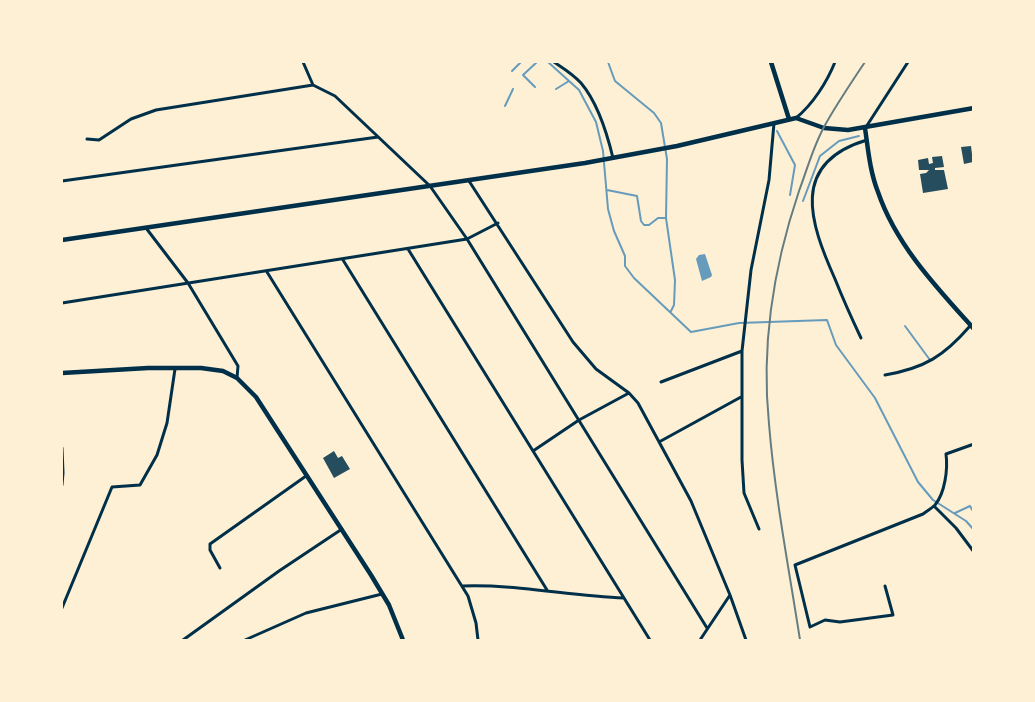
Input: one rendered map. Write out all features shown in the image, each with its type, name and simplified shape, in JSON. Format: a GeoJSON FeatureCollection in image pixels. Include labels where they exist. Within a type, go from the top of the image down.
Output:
{"type":"FeatureCollection","features":[{"type":"Feature","properties":{"kind":"main road"},"geometry":{"type":"LineString","coordinates":[[771,62],[789,119]]}},
{"type":"Feature","properties":{"kind":"main road"},"geometry":{"type":"LineString","coordinates":[[62,240],[613,158],[677,146],[789,119],[796,118],[834,130],[865,128],[974,108]]}},
{"type":"Feature","properties":{"kind":"main road"},"geometry":{"type":"LineString","coordinates":[[865,128],[877,192],[901,240],[919,265],[972,327]]}},
{"type":"Feature","properties":{"kind":"main road"},"geometry":{"type":"LineString","coordinates":[[62,373],[175,367],[223,371],[237,378],[256,397],[342,530],[382,594],[403,640]]}},
{"type":"Feature","properties":{"kind":"street"},"geometry":{"type":"LineString","coordinates":[[303,62],[313,86]]}},
{"type":"Feature","properties":{"kind":"street"},"geometry":{"type":"LineString","coordinates":[[554,62],[574,76],[587,91],[608,138],[613,158]]}},
{"type":"Feature","properties":{"kind":"street"},"geometry":{"type":"LineString","coordinates":[[796,118],[805,111],[830,74],[835,62]]}},
{"type":"Feature","properties":{"kind":"street"},"geometry":{"type":"LineString","coordinates":[[865,128],[908,62]]}},
{"type":"Feature","properties":{"kind":"street"},"geometry":{"type":"LineString","coordinates":[[87,139],[99,140],[131,119],[156,110],[313,86],[335,96],[430,186],[467,239],[707,628]]}},
{"type":"Feature","properties":{"kind":"street"},"geometry":{"type":"LineString","coordinates":[[759,529],[744,493],[742,351],[751,270],[769,180],[774,123]]}},
{"type":"Feature","properties":{"kind":"street"},"geometry":{"type":"LineString","coordinates":[[62,181],[379,137]]}},
{"type":"Feature","properties":{"kind":"street"},"geometry":{"type":"LineString","coordinates":[[861,338],[820,245],[812,206],[812,190],[817,176],[825,165],[853,144],[867,140]]}},
{"type":"Feature","properties":{"kind":"street"},"geometry":{"type":"LineString","coordinates":[[469,181],[573,342],[596,369],[629,393],[638,403],[691,501],[746,640]]}},
{"type":"Feature","properties":{"kind":"street"},"geometry":{"type":"LineString","coordinates":[[62,303],[467,239],[498,223]]}},
{"type":"Feature","properties":{"kind":"street"},"geometry":{"type":"LineString","coordinates":[[146,228],[188,283],[238,366],[237,378]]}},
{"type":"Feature","properties":{"kind":"street"},"geometry":{"type":"LineString","coordinates":[[408,249],[650,640]]}},
{"type":"Feature","properties":{"kind":"street"},"geometry":{"type":"LineString","coordinates":[[343,260],[547,590]]}},
{"type":"Feature","properties":{"kind":"street"},"geometry":{"type":"LineString","coordinates":[[267,272],[462,586],[472,608],[478,640]]}},
{"type":"Feature","properties":{"kind":"street"},"geometry":{"type":"LineString","coordinates":[[885,375],[934,361],[972,327]]}},
{"type":"Feature","properties":{"kind":"street"},"geometry":{"type":"LineString","coordinates":[[661,382],[742,351]]}},
{"type":"Feature","properties":{"kind":"street"},"geometry":{"type":"LineString","coordinates":[[62,608],[112,487],[140,485],[157,455],[167,423],[175,367]]}},
{"type":"Feature","properties":{"kind":"street"},"geometry":{"type":"LineString","coordinates":[[533,451],[579,420],[629,393]]}},
{"type":"Feature","properties":{"kind":"street"},"geometry":{"type":"LineString","coordinates":[[659,442],[742,396]]}},
{"type":"Feature","properties":{"kind":"street"},"geometry":{"type":"LineString","coordinates":[[885,586],[893,615],[840,622],[825,620],[810,627],[795,565],[923,514],[935,505],[942,492],[946,454],[974,444]]}},
{"type":"Feature","properties":{"kind":"street"},"geometry":{"type":"LineString","coordinates":[[62,448],[62,485]]}},
{"type":"Feature","properties":{"kind":"street"},"geometry":{"type":"LineString","coordinates":[[220,568],[210,550],[210,544],[307,475]]}},
{"type":"Feature","properties":{"kind":"street"},"geometry":{"type":"LineString","coordinates":[[935,505],[974,552]]}},
{"type":"Feature","properties":{"kind":"street"},"geometry":{"type":"LineString","coordinates":[[183,640],[279,571],[342,530]]}},
{"type":"Feature","properties":{"kind":"street"},"geometry":{"type":"LineString","coordinates":[[462,586],[500,585],[590,597],[624,598]]}},
{"type":"Feature","properties":{"kind":"street"},"geometry":{"type":"LineString","coordinates":[[245,640],[306,613],[382,594]]}},
{"type":"Feature","properties":{"kind":"street"},"geometry":{"type":"LineString","coordinates":[[700,640],[729,595]]}},
{"type":"Feature","properties":{"kind":"water"},"geometry":{"type":"Polygon","coordinates":[[[705,254],[712,275],[702,281],[696,259],[699,255],[705,254]]]}},
{"type":"Feature","properties":{"kind":"building"},"geometry":{"type":"Polygon","coordinates":[[[971,146],[973,162],[964,164],[961,147],[971,146]]]}},
{"type":"Feature","properties":{"kind":"building"},"geometry":{"type":"Polygon","coordinates":[[[942,156],[944,167],[935,168],[935,170],[944,170],[948,189],[923,193],[920,174],[929,170],[919,170],[918,160],[928,158],[929,164],[933,163],[932,157],[942,156]]]}},
{"type":"Feature","properties":{"kind":"building"},"geometry":{"type":"Polygon","coordinates":[[[334,451],[338,458],[342,456],[350,469],[334,478],[323,458],[334,451]]]}},
{"type":"Feature","properties":{"kind":"waterway"},"geometry":{"type":"LineString","coordinates":[[512,71],[521,62]]}},
{"type":"Feature","properties":{"kind":"waterway"},"geometry":{"type":"LineString","coordinates":[[535,87],[523,75],[537,62]]}},
{"type":"Feature","properties":{"kind":"waterway"},"geometry":{"type":"LineString","coordinates":[[548,62],[579,90],[596,122],[603,151],[608,209],[614,231],[625,256],[625,266],[634,278],[691,332],[739,323],[827,320],[836,345],[875,398],[918,482],[933,500],[966,521],[974,530]]}},
{"type":"Feature","properties":{"kind":"waterway"},"geometry":{"type":"LineString","coordinates":[[608,62],[615,81],[654,113],[661,123],[667,159],[666,218],[675,280],[674,305],[671,311]]}},
{"type":"Feature","properties":{"kind":"waterway"},"geometry":{"type":"LineString","coordinates":[[556,89],[569,81]]}},
{"type":"Feature","properties":{"kind":"waterway"},"geometry":{"type":"LineString","coordinates":[[505,106],[513,89]]}},
{"type":"Feature","properties":{"kind":"waterway"},"geometry":{"type":"LineString","coordinates":[[777,131],[795,165],[790,195]]}},
{"type":"Feature","properties":{"kind":"waterway"},"geometry":{"type":"LineString","coordinates":[[803,201],[820,156],[839,141],[859,136]]}},
{"type":"Feature","properties":{"kind":"waterway"},"geometry":{"type":"LineString","coordinates":[[607,190],[637,196],[641,221],[644,225],[649,225],[658,218],[666,218]]}},
{"type":"Feature","properties":{"kind":"waterway"},"geometry":{"type":"LineString","coordinates":[[905,326],[930,360]]}},
{"type":"Feature","properties":{"kind":"waterway"},"geometry":{"type":"LineString","coordinates":[[955,513],[970,506],[974,513]]}},
{"type":"Feature","properties":{"kind":"railway"},"geometry":{"type":"LineString","coordinates":[[800,640],[769,424],[768,336],[776,277],[790,219],[813,151],[829,119],[865,62]]}}]}
